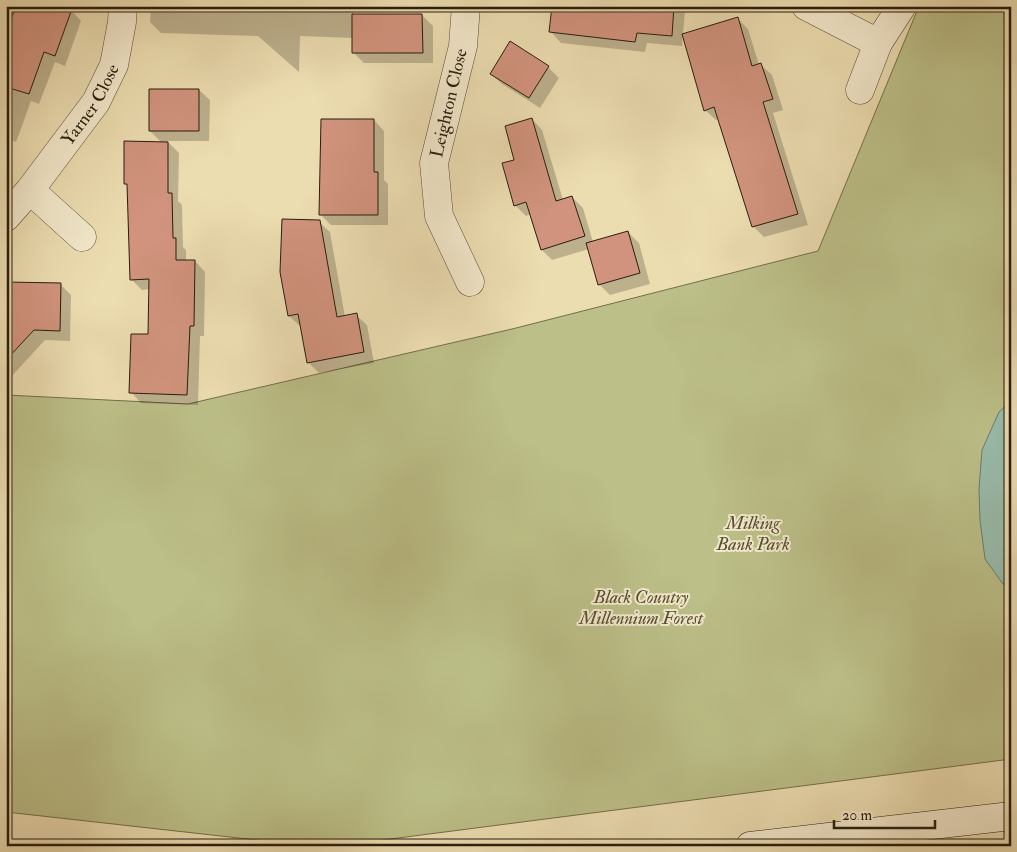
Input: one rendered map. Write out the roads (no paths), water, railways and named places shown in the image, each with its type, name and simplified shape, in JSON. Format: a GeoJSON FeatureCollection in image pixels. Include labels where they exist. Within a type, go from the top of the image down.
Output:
{"type":"FeatureCollection","features":[{"type":"Feature","properties":{"kind":"street","name":"Yarner Close"},"geometry":{"type":"LineString","coordinates":[[6,217],[30,190],[96,102],[114,66],[123,6]]}},
{"type":"Feature","properties":{"kind":"street","name":"Leighton Close"},"geometry":{"type":"LineString","coordinates":[[466,6],[463,46],[434,163],[439,216],[470,282]]}},
{"type":"Feature","properties":{"kind":"street"},"geometry":{"type":"LineString","coordinates":[[806,6],[878,43]]}},
{"type":"Feature","properties":{"kind":"street"},"geometry":{"type":"LineString","coordinates":[[860,90],[878,43],[902,6]]}},
{"type":"Feature","properties":{"kind":"street"},"geometry":{"type":"LineString","coordinates":[[30,190],[82,237]]}},
{"type":"Feature","properties":{"kind":"street"},"geometry":{"type":"LineString","coordinates":[[750,846],[1011,816]]}},
{"type":"Feature","properties":{"kind":"park label","name":"Milking Bank Park"},"geometry":{"type":"Point","coordinates":[753,533]}},
{"type":"Feature","properties":{"kind":"park label","name":"Black Country Millennium Forest"},"geometry":{"type":"Point","coordinates":[641,607]}}]}
